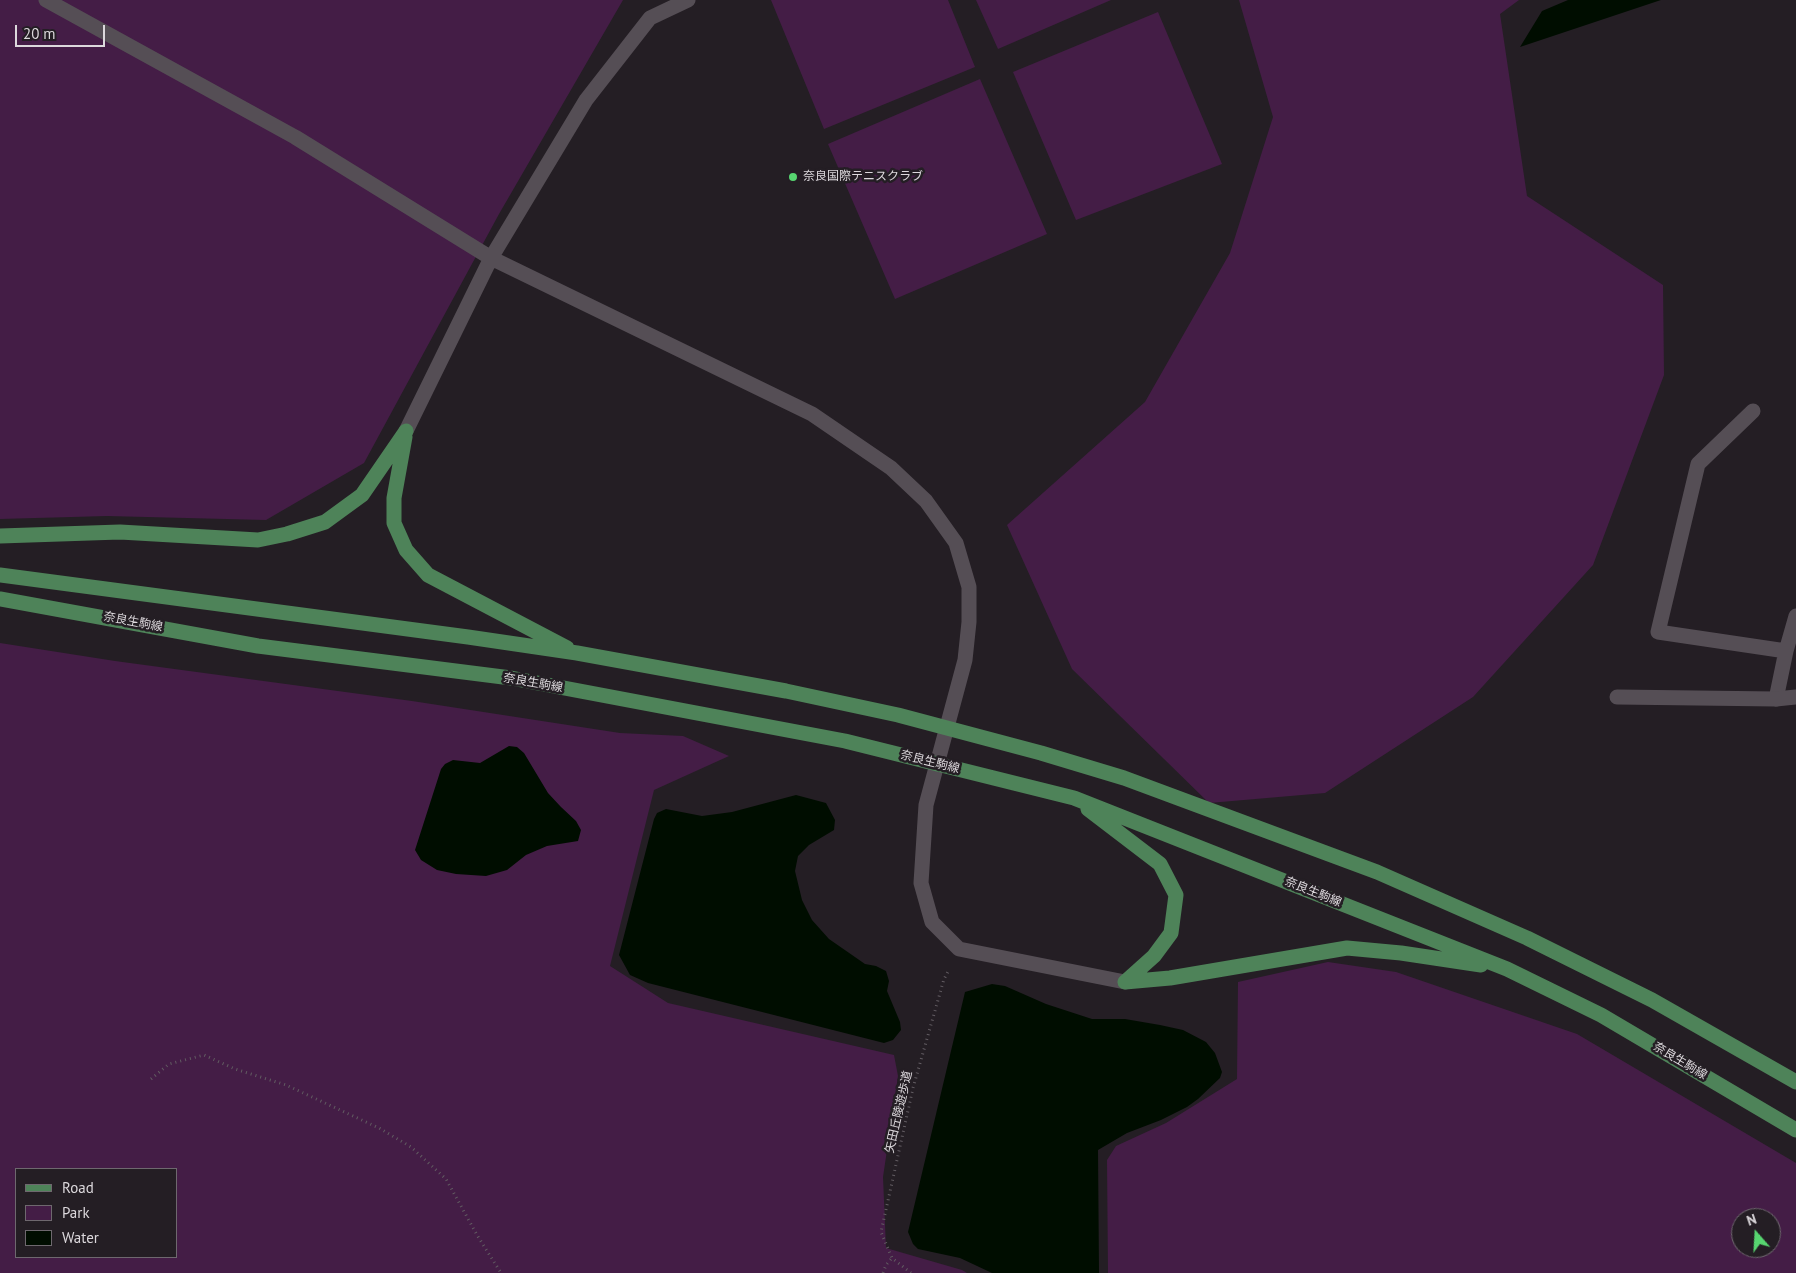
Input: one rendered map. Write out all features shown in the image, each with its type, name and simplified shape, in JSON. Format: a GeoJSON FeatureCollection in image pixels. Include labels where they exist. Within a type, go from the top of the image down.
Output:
{"type":"FeatureCollection","features":[{"type":"Feature","properties":{"kind":"main road"},"geometry":{"type":"LineString","coordinates":[[0,536],[120,532],[258,540],[286,534],[325,522],[362,495],[406,431]]}},
{"type":"Feature","properties":{"kind":"main road"},"geometry":{"type":"LineString","coordinates":[[406,431],[394,498],[394,523],[406,550],[428,575],[577,654]]}},
{"type":"Feature","properties":{"kind":"main road"},"geometry":{"type":"LineString","coordinates":[[0,575],[468,637],[577,654],[786,691],[898,715],[1041,753],[1124,778],[1377,872],[1518,934],[1652,1000],[1796,1082]]}},
{"type":"Feature","properties":{"kind":"main road","name":"奈良生駒線"},"geometry":{"type":"LineString","coordinates":[[0,599],[258,646],[511,678],[845,741],[1074,798],[1507,969],[1601,1015],[1796,1130]]}},
{"type":"Feature","properties":{"kind":"main road"},"geometry":{"type":"LineString","coordinates":[[1074,798],[1160,864],[1176,895],[1171,933],[1154,956],[1126,982]]}},
{"type":"Feature","properties":{"kind":"main road"},"geometry":{"type":"LineString","coordinates":[[1126,982],[1170,978],[1347,948],[1401,953],[1507,969]]}},
{"type":"Feature","properties":{"kind":"street"},"geometry":{"type":"LineString","coordinates":[[46,0],[295,136],[491,258],[812,414],[891,468],[926,501],[956,542],[969,587],[970,622],[965,660],[926,805],[921,883],[932,922],[959,949],[1126,982]]}},
{"type":"Feature","properties":{"kind":"street"},"geometry":{"type":"LineString","coordinates":[[406,431],[491,258],[586,100],[650,18],[688,0]]}},
{"type":"Feature","properties":{"kind":"street"},"geometry":{"type":"LineString","coordinates":[[1754,411],[1698,464],[1658,632],[1786,650]]}},
{"type":"Feature","properties":{"kind":"street"},"geometry":{"type":"LineString","coordinates":[[1776,699],[1786,650],[1796,616]]}},
{"type":"Feature","properties":{"kind":"street"},"geometry":{"type":"LineString","coordinates":[[1617,698],[1776,699],[1796,696]]}},
{"type":"Feature","properties":{"kind":"path","name":"矢田丘陵遊歩道"},"geometry":{"type":"LineString","coordinates":[[911,1273],[892,1258],[881,1232],[913,1088],[944,979],[959,949]]}},
{"type":"Feature","properties":{"kind":"path"},"geometry":{"type":"LineString","coordinates":[[151,1079],[169,1064],[204,1055],[235,1069],[286,1085],[379,1128],[411,1148],[446,1179],[476,1235],[501,1273]]}},
{"type":"Feature","properties":{"kind":"path"},"geometry":{"type":"LineString","coordinates":[[883,1273],[886,1265],[892,1258]]}},
{"type":"Feature","properties":{"kind":"green space"},"geometry":{"type":"Polygon","coordinates":[[[0,0],[623,0],[499,214],[364,463],[266,520],[107,516],[0,519],[0,0]]]}},
{"type":"Feature","properties":{"kind":"green space"},"geometry":{"type":"Polygon","coordinates":[[[771,0],[948,0],[975,67],[824,129],[771,0]]]}},
{"type":"Feature","properties":{"kind":"green space"},"geometry":{"type":"Polygon","coordinates":[[[976,0],[1111,0],[998,49],[976,0]]]}},
{"type":"Feature","properties":{"kind":"green space"},"geometry":{"type":"Polygon","coordinates":[[[1239,0],[1519,0],[1500,14],[1527,196],[1663,285],[1664,375],[1593,565],[1473,697],[1325,793],[1209,803],[1072,669],[1007,525],[1145,402],[1230,253],[1273,117],[1239,0]]]}},
{"type":"Feature","properties":{"kind":"green space"},"geometry":{"type":"Polygon","coordinates":[[[1158,12],[1222,164],[1076,220],[1013,72],[1158,12]]]}},
{"type":"Feature","properties":{"kind":"green space"},"geometry":{"type":"Polygon","coordinates":[[[980,79],[1047,234],[895,299],[828,144],[980,79]]]}},
{"type":"Feature","properties":{"kind":"green space"},"geometry":{"type":"Polygon","coordinates":[[[0,643],[115,661],[412,701],[620,733],[683,736],[729,756],[654,790],[610,966],[668,1003],[894,1055],[898,1076],[883,1177],[886,1248],[967,1273],[0,1273],[0,643]]]}},
{"type":"Feature","properties":{"kind":"green space"},"geometry":{"type":"Polygon","coordinates":[[[1328,962],[1396,972],[1577,1034],[1796,1163],[1796,1273],[1108,1273],[1107,1160],[1116,1146],[1166,1123],[1237,1079],[1238,982],[1328,962]]]}},
{"type":"Feature","properties":{"kind":"water"},"geometry":{"type":"Polygon","coordinates":[[[1568,0],[1661,0],[1520,47],[1542,11],[1568,0]]]}},
{"type":"Feature","properties":{"kind":"water"},"geometry":{"type":"Polygon","coordinates":[[[509,746],[517,747],[524,753],[548,793],[576,821],[581,830],[578,841],[547,846],[526,855],[507,870],[486,876],[456,874],[437,870],[421,860],[415,850],[441,769],[445,764],[453,760],[480,763],[509,746]]]}},
{"type":"Feature","properties":{"kind":"water"},"geometry":{"type":"Polygon","coordinates":[[[796,795],[826,803],[835,820],[834,830],[809,845],[798,856],[795,871],[802,900],[812,920],[829,939],[865,964],[876,966],[886,971],[889,981],[887,991],[900,1022],[901,1030],[893,1040],[884,1043],[648,983],[630,975],[619,955],[657,813],[666,809],[702,816],[732,812],[796,795]]]}},
{"type":"Feature","properties":{"kind":"water"},"geometry":{"type":"Polygon","coordinates":[[[992,984],[1005,986],[1046,1004],[1092,1019],[1125,1019],[1183,1030],[1206,1042],[1215,1053],[1222,1072],[1220,1078],[1198,1099],[1187,1107],[1161,1120],[1127,1133],[1098,1150],[1099,1273],[992,1273],[960,1258],[918,1249],[913,1244],[908,1232],[965,992],[992,984]]]}},
{"type":"Feature","properties":{"kind":"place","name":"奈良国際テニスクラブ"},"geometry":{"type":"Point","coordinates":[793,177]}}]}
